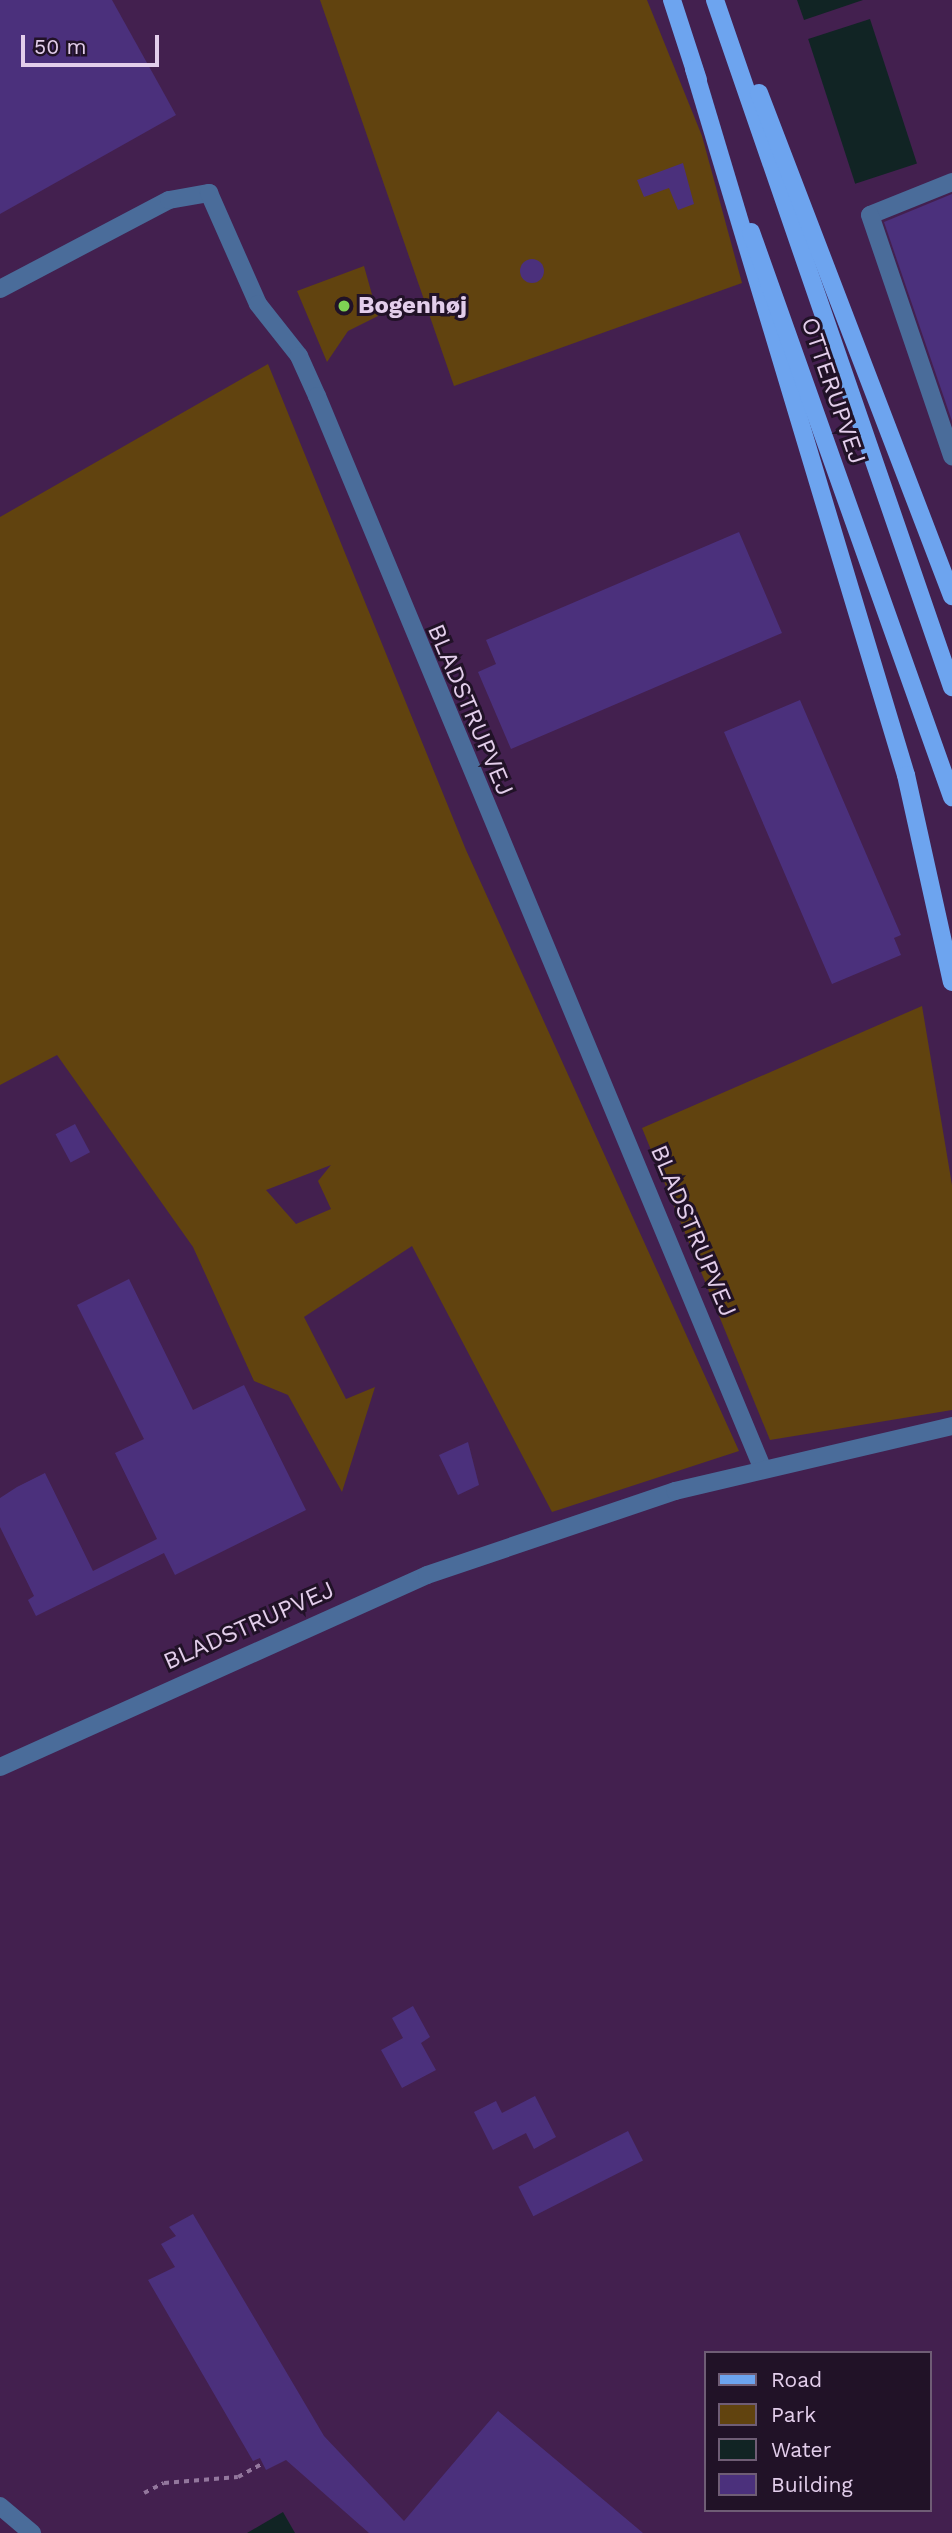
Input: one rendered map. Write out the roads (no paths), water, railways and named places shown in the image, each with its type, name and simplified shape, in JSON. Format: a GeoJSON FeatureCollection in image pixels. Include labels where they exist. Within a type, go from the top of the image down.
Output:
{"type":"FeatureCollection","features":[{"type":"Feature","properties":{"kind":"main road","name":"OTTERUPVEJ"},"geometry":{"type":"LineString","coordinates":[[673,0],[694,69],[952,797]]}},
{"type":"Feature","properties":{"kind":"main road","name":"OTTERUPVEJ"},"geometry":{"type":"LineString","coordinates":[[715,0],[952,687]]}},
{"type":"Feature","properties":{"kind":"main road"},"geometry":{"type":"LineString","coordinates":[[722,0],[952,596]]}},
{"type":"Feature","properties":{"kind":"main road"},"geometry":{"type":"LineString","coordinates":[[694,69],[906,775],[952,982]]}},
{"type":"Feature","properties":{"kind":"street"},"geometry":{"type":"LineString","coordinates":[[952,182],[870,215],[952,456]]}},
{"type":"Feature","properties":{"kind":"street","name":"BLADSTRUPVEJ"},"geometry":{"type":"LineString","coordinates":[[0,289],[169,200],[209,193],[258,304],[299,356],[317,397],[762,1467]]}},
{"type":"Feature","properties":{"kind":"street","name":"BLADSTRUPVEJ"},"geometry":{"type":"LineString","coordinates":[[0,1767],[428,1575],[589,1517],[762,1467],[952,1426]]}},
{"type":"Feature","properties":{"kind":"street"},"geometry":{"type":"LineString","coordinates":[[0,2506],[32,2533]]}},
{"type":"Feature","properties":{"kind":"water"},"geometry":{"type":"Polygon","coordinates":[[[797,0],[863,0],[804,20],[797,0]]]}},
{"type":"Feature","properties":{"kind":"water"},"geometry":{"type":"Polygon","coordinates":[[[870,19],[917,164],[855,184],[808,39],[870,19]]]}},
{"type":"Feature","properties":{"kind":"water"},"geometry":{"type":"Polygon","coordinates":[[[283,2512],[295,2533],[247,2533],[283,2512]]]}},
{"type":"Feature","properties":{"kind":"place","name":"Bogenhøj"},"geometry":{"type":"Point","coordinates":[344,306]}}]}
